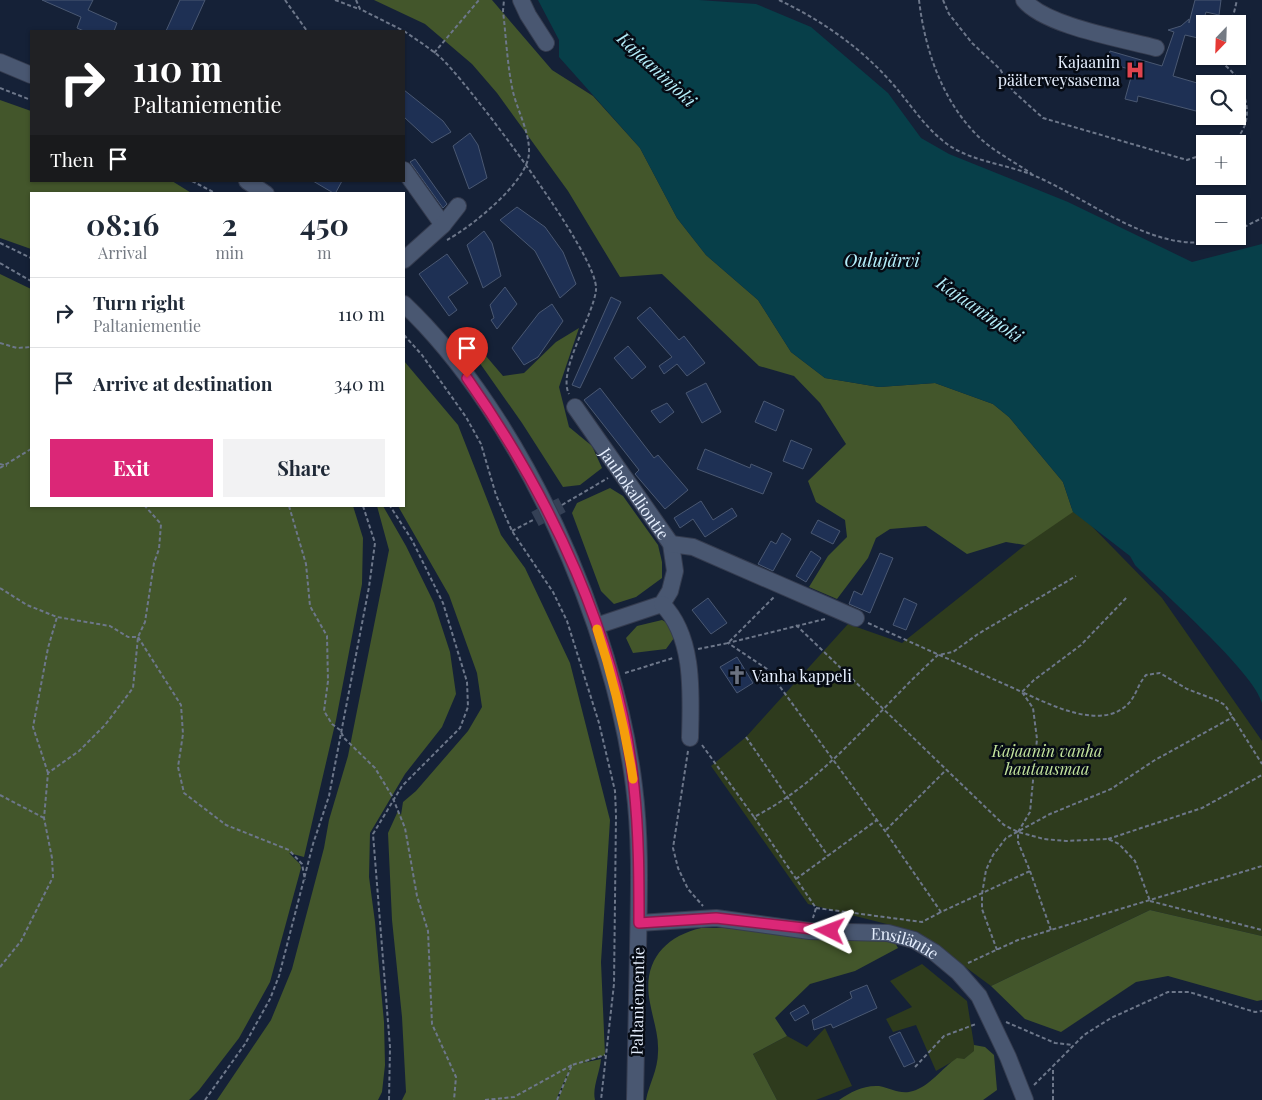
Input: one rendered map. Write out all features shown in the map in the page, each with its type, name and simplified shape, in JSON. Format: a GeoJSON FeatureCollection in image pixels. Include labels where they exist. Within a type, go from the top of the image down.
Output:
{"type":"FeatureCollection","features":[{"type":"Feature","properties":{"kind":"street"},"geometry":{"type":"LineString","coordinates":[[521,0],[546,43]]}},
{"type":"Feature","properties":{"kind":"street"},"geometry":{"type":"LineString","coordinates":[[1024,0],[1040,12],[1066,24],[1156,48]]}},
{"type":"Feature","properties":{"kind":"street"},"geometry":{"type":"LineString","coordinates":[[0,62],[30,76]]}},
{"type":"Feature","properties":{"kind":"street"},"geometry":{"type":"LineString","coordinates":[[405,171],[443,225]]}},
{"type":"Feature","properties":{"kind":"street"},"geometry":{"type":"LineString","coordinates":[[248,182],[263,192]]}},
{"type":"Feature","properties":{"kind":"street"},"geometry":{"type":"LineString","coordinates":[[405,259],[443,225],[458,206]]}},
{"type":"Feature","properties":{"kind":"street","name":"Paltaniementie"},"geometry":{"type":"LineString","coordinates":[[405,305],[434,335],[459,366],[516,453],[558,531],[596,626],[613,677],[626,732],[634,786],[639,854],[635,1100]]}},
{"type":"Feature","properties":{"kind":"street","name":"Jauhokalliontie"},"geometry":{"type":"LineString","coordinates":[[575,407],[671,544],[675,571],[670,591],[662,604]]}},
{"type":"Feature","properties":{"kind":"street"},"geometry":{"type":"LineString","coordinates":[[671,544],[693,547],[856,618]]}},
{"type":"Feature","properties":{"kind":"street"},"geometry":{"type":"LineString","coordinates":[[596,626],[662,604],[672,614],[685,654],[691,686],[690,738]]}},
{"type":"Feature","properties":{"kind":"street","name":"Ensiläntie"},"geometry":{"type":"LineString","coordinates":[[639,923],[716,918],[810,930],[888,933],[914,940],[934,952],[958,972],[980,996],[1024,1097]]}},
{"type":"Feature","properties":{"kind":"path"},"geometry":{"type":"LineString","coordinates":[[285,0],[305,30]]}},
{"type":"Feature","properties":{"kind":"path"},"geometry":{"type":"LineString","coordinates":[[335,0],[360,9],[402,30]]}},
{"type":"Feature","properties":{"kind":"path"},"geometry":{"type":"LineString","coordinates":[[356,0],[360,9]]}},
{"type":"Feature","properties":{"kind":"path"},"geometry":{"type":"LineString","coordinates":[[434,53],[479,0]]}},
{"type":"Feature","properties":{"kind":"path"},"geometry":{"type":"LineString","coordinates":[[443,242],[500,201],[515,183],[526,165],[529,154],[524,124],[512,88],[503,11],[504,0]]}},
{"type":"Feature","properties":{"kind":"path"},"geometry":{"type":"LineString","coordinates":[[779,0],[844,37],[891,82],[931,132],[949,146],[980,159],[1035,176]]}},
{"type":"Feature","properties":{"kind":"path"},"geometry":{"type":"LineString","coordinates":[[919,0],[922,22],[944,90],[960,116],[982,140],[1035,176],[1142,230],[1170,240],[1196,243]]}},
{"type":"Feature","properties":{"kind":"path"},"geometry":{"type":"LineString","coordinates":[[943,0],[949,14],[972,43],[1000,68],[1013,91],[1043,118],[1187,160],[1196,157]]}},
{"type":"Feature","properties":{"kind":"path"},"geometry":{"type":"LineString","coordinates":[[1233,15],[1237,0]]}},
{"type":"Feature","properties":{"kind":"path"},"geometry":{"type":"LineString","coordinates":[[405,32],[445,62],[471,92],[526,165],[580,247],[593,271],[597,288],[592,310],[567,373],[566,390],[575,407]]}},
{"type":"Feature","properties":{"kind":"path"},"geometry":{"type":"LineString","coordinates":[[1225,65],[1235,76],[1248,108],[1248,118],[1240,135]]}},
{"type":"Feature","properties":{"kind":"path"},"geometry":{"type":"LineString","coordinates":[[0,88],[30,100]]}},
{"type":"Feature","properties":{"kind":"path"},"geometry":{"type":"LineString","coordinates":[[194,182],[213,192]]}},
{"type":"Feature","properties":{"kind":"path"},"geometry":{"type":"LineString","coordinates":[[1246,226],[1262,218]]}},
{"type":"Feature","properties":{"kind":"path"},"geometry":{"type":"LineString","coordinates":[[0,243],[30,258]]}},
{"type":"Feature","properties":{"kind":"path"},"geometry":{"type":"LineString","coordinates":[[0,263],[30,280]]}},
{"type":"Feature","properties":{"kind":"path"},"geometry":{"type":"LineString","coordinates":[[405,336],[451,393],[481,444],[496,496],[512,531],[552,592],[567,621],[599,723],[615,791],[614,984],[601,1100]]}},
{"type":"Feature","properties":{"kind":"path"},"geometry":{"type":"LineString","coordinates":[[0,343],[17,348],[30,347]]}},
{"type":"Feature","properties":{"kind":"path"},"geometry":{"type":"LineString","coordinates":[[0,468],[7,466],[30,450]]}},
{"type":"Feature","properties":{"kind":"path"},"geometry":{"type":"LineString","coordinates":[[0,464],[7,466]]}},
{"type":"Feature","properties":{"kind":"path"},"geometry":{"type":"LineString","coordinates":[[562,505],[620,471]]}},
{"type":"Feature","properties":{"kind":"path"},"geometry":{"type":"LineString","coordinates":[[48,773],[79,751],[106,725],[133,688],[138,638],[146,622],[154,564],[159,549],[161,524],[146,507]]}},
{"type":"Feature","properties":{"kind":"path"},"geometry":{"type":"LineString","coordinates":[[289,507],[306,564],[310,606],[327,636],[328,681],[324,710],[332,724],[340,730],[344,738],[375,768],[394,800],[405,828],[416,896],[428,931],[432,1024],[456,1077],[454,1100]]}},
{"type":"Feature","properties":{"kind":"path"},"geometry":{"type":"LineString","coordinates":[[205,1100],[245,1044],[270,999],[279,976],[305,882],[313,844],[330,796],[340,730],[369,587],[375,543],[363,507]]}},
{"type":"Feature","properties":{"kind":"path"},"geometry":{"type":"LineString","coordinates":[[389,1100],[390,1047],[373,834],[402,786],[460,728],[468,707],[466,682],[443,603],[412,540],[391,507]]}},
{"type":"Feature","properties":{"kind":"path"},"geometry":{"type":"LineString","coordinates":[[512,531],[535,519]]}},
{"type":"Feature","properties":{"kind":"path"},"geometry":{"type":"LineString","coordinates":[[754,817],[786,797],[832,758],[938,655],[953,652],[978,634],[1076,576]]}},
{"type":"Feature","properties":{"kind":"path"},"geometry":{"type":"LineString","coordinates":[[728,642],[764,608],[783,585]]}},
{"type":"Feature","properties":{"kind":"path"},"geometry":{"type":"LineString","coordinates":[[0,588],[27,605],[57,617],[110,626],[128,637],[138,638]]}},
{"type":"Feature","properties":{"kind":"path"},"geometry":{"type":"LineString","coordinates":[[1022,692],[1034,680],[1081,645],[1127,597]]}},
{"type":"Feature","properties":{"kind":"path"},"geometry":{"type":"LineString","coordinates":[[0,967],[21,941],[53,877],[52,858],[44,818],[48,773],[33,727],[48,648],[57,617]]}},
{"type":"Feature","properties":{"kind":"path"},"geometry":{"type":"LineString","coordinates":[[856,618],[1066,711],[1088,715],[1112,715],[1127,705],[1146,675],[1160,673],[1186,689],[1216,700],[1224,705],[1262,764]]}},
{"type":"Feature","properties":{"kind":"path"},"geometry":{"type":"LineString","coordinates":[[613,677],[728,642],[828,619]]}},
{"type":"Feature","properties":{"kind":"path"},"geometry":{"type":"LineString","coordinates":[[796,625],[1004,825],[1018,832],[1066,841],[1108,839],[1202,808],[1262,774]]}},
{"type":"Feature","properties":{"kind":"path"},"geometry":{"type":"LineString","coordinates":[[138,638],[181,704],[183,734],[178,767],[184,793],[226,825],[290,850],[302,864],[305,882]]}},
{"type":"Feature","properties":{"kind":"path"},"geometry":{"type":"LineString","coordinates":[[728,642],[767,669],[885,831],[941,912]]}},
{"type":"Feature","properties":{"kind":"path"},"geometry":{"type":"LineString","coordinates":[[1022,692],[1033,708],[1037,739],[1030,812],[1018,832],[1018,842],[1051,931]]}},
{"type":"Feature","properties":{"kind":"path"},"geometry":{"type":"LineString","coordinates":[[997,950],[982,909],[982,894],[986,870],[993,855],[1006,838],[1050,814],[1110,789],[1155,760],[1233,717]]}},
{"type":"Feature","properties":{"kind":"path"},"geometry":{"type":"LineString","coordinates":[[746,737],[828,856]]}},
{"type":"Feature","properties":{"kind":"path"},"geometry":{"type":"LineString","coordinates":[[716,918],[688,889],[678,868],[673,848],[690,738],[706,747],[816,908],[922,922],[1030,871]]}},
{"type":"Feature","properties":{"kind":"path"},"geometry":{"type":"LineString","coordinates":[[885,831],[946,770]]}},
{"type":"Feature","properties":{"kind":"path"},"geometry":{"type":"LineString","coordinates":[[0,795],[44,818]]}},
{"type":"Feature","properties":{"kind":"path"},"geometry":{"type":"LineString","coordinates":[[796,879],[877,820]]}},
{"type":"Feature","properties":{"kind":"path"},"geometry":{"type":"LineString","coordinates":[[1108,839],[1120,844],[1135,861],[1150,901]]}},
{"type":"Feature","properties":{"kind":"path"},"geometry":{"type":"LineString","coordinates":[[964,967],[971,960],[1018,940],[1262,866]]}},
{"type":"Feature","properties":{"kind":"path"},"geometry":{"type":"LineString","coordinates":[[1150,901],[1262,930]]}},
{"type":"Feature","properties":{"kind":"path"},"geometry":{"type":"LineString","coordinates":[[810,930],[816,908]]}},
{"type":"Feature","properties":{"kind":"path"},"geometry":{"type":"LineString","coordinates":[[1024,1097],[1053,1068],[1072,1045],[1084,1035],[1111,1018],[1168,992],[1189,992],[1246,1010],[1262,1011]]}},
{"type":"Feature","properties":{"kind":"path"},"geometry":{"type":"LineString","coordinates":[[485,1100],[514,1097],[572,1065],[605,1056]]}},
{"type":"Feature","properties":{"kind":"path"},"geometry":{"type":"LineString","coordinates":[[557,1100],[572,1065]]}},
{"type":"Feature","properties":{"kind":"path"},"geometry":{"type":"LineString","coordinates":[[1053,1068],[1053,1100]]}},
{"type":"Feature","properties":{"kind":"green space","name":"Kajaanin vanha hautausmaa"},"geometry":{"type":"Polygon","coordinates":[[[1073,507],[1162,598],[1262,741],[1262,936],[1150,910],[991,986],[918,932],[808,904],[711,766],[746,737],[848,624],[902,643],[1073,507]]]}},
{"type":"Feature","properties":{"kind":"green space"},"geometry":{"type":"Polygon","coordinates":[[[922,964],[967,1001],[975,1051],[964,1059],[957,1059],[936,1071],[916,1025],[893,1032],[886,1019],[912,1007],[890,981],[922,964]]]}},
{"type":"Feature","properties":{"kind":"green space"},"geometry":{"type":"Polygon","coordinates":[[[825,1028],[852,1086],[816,1100],[777,1100],[753,1054],[787,1036],[807,1047],[825,1028]]]}},
{"type":"Feature","properties":{"kind":"shaded area"},"geometry":{"type":"Polygon","coordinates":[[[374,0],[492,0],[552,70],[593,96],[640,148],[677,218],[706,255],[758,300],[791,352],[825,378],[879,387],[935,383],[993,404],[1009,417],[1063,482],[1073,512],[1025,545],[1006,542],[967,554],[926,526],[890,529],[876,538],[868,558],[837,599],[809,587],[828,556],[847,537],[845,520],[816,502],[808,481],[846,444],[820,403],[794,376],[759,366],[662,274],[620,277],[568,191],[497,93],[472,64],[425,24],[374,0]]]}},
{"type":"Feature","properties":{"kind":"shaded area"},"geometry":{"type":"Polygon","coordinates":[[[0,100],[30,111],[30,182],[174,182],[190,192],[30,192],[30,249],[0,238],[0,100]]]}},
{"type":"Feature","properties":{"kind":"shaded area"},"geometry":{"type":"Polygon","coordinates":[[[0,274],[30,289],[30,507],[353,507],[363,538],[362,584],[336,720],[304,857],[289,853],[300,864],[301,868],[270,982],[239,1038],[199,1090],[189,1100],[0,1100],[0,274]]]}},
{"type":"Feature","properties":{"kind":"shaded area"},"geometry":{"type":"Polygon","coordinates":[[[579,328],[559,387],[569,427],[592,446],[602,468],[580,485],[563,487],[522,423],[465,342],[469,336],[503,376],[524,373],[556,342],[579,328]]]}},
{"type":"Feature","properties":{"kind":"shaded area"},"geometry":{"type":"Polygon","coordinates":[[[405,362],[458,425],[501,535],[525,568],[570,663],[610,820],[601,962],[605,1055],[582,1063],[601,1059],[594,1095],[595,1100],[558,1100],[571,1066],[556,1100],[402,1100],[406,1092],[402,1017],[392,920],[388,833],[398,811],[401,815],[403,802],[416,791],[468,731],[482,707],[477,673],[449,595],[399,507],[405,507],[405,362]]]}},
{"type":"Feature","properties":{"kind":"shaded area"},"geometry":{"type":"Polygon","coordinates":[[[610,488],[623,496],[658,545],[662,562],[662,578],[636,597],[614,604],[601,591],[572,513],[577,503],[610,488]]]}},
{"type":"Feature","properties":{"kind":"shaded area"},"geometry":{"type":"Polygon","coordinates":[[[377,507],[384,507],[406,546],[434,603],[450,652],[456,694],[442,727],[405,774],[370,833],[369,877],[384,1022],[385,1065],[382,1092],[378,1100],[217,1100],[271,1020],[292,969],[324,848],[329,820],[348,756],[389,550],[377,507]]]}},
{"type":"Feature","properties":{"kind":"shaded area"},"geometry":{"type":"Polygon","coordinates":[[[662,620],[671,625],[674,638],[666,649],[633,653],[626,638],[637,626],[662,620]]]}},
{"type":"Feature","properties":{"kind":"shaded area"},"geometry":{"type":"Polygon","coordinates":[[[1150,910],[1262,936],[1262,1000],[1257,1001],[1168,976],[1136,982],[1061,1032],[1025,1019],[991,986],[1150,910]]]}},
{"type":"Feature","properties":{"kind":"shaded area"},"geometry":{"type":"Polygon","coordinates":[[[701,928],[725,928],[816,938],[893,939],[898,948],[855,971],[810,984],[775,1018],[787,1036],[753,1054],[777,1100],[646,1100],[657,1065],[658,1052],[657,1034],[648,989],[649,976],[658,954],[666,945],[688,932],[701,928]]]}},
{"type":"Feature","properties":{"kind":"shaded area"},"geometry":{"type":"Polygon","coordinates":[[[974,1045],[985,1047],[994,1055],[997,1090],[983,1100],[839,1100],[853,1092],[868,1087],[879,1086],[904,1092],[919,1089],[957,1058],[964,1059],[974,1051],[974,1045]]]}},
{"type":"Feature","properties":{"kind":"water","name":"Oulujärvi"},"geometry":{"type":"Polygon","coordinates":[[[538,0],[699,0],[756,4],[811,27],[888,93],[921,138],[949,154],[1068,202],[1192,262],[1262,244],[1262,703],[1243,672],[1185,612],[1135,565],[1130,556],[1073,512],[1063,482],[1009,417],[993,404],[935,383],[879,387],[825,378],[791,352],[758,300],[706,255],[677,218],[640,148],[559,57],[559,40],[538,0]]]}},
{"type":"Feature","properties":{"kind":"building"},"geometry":{"type":"Polygon","coordinates":[[[42,0],[93,0],[88,10],[117,23],[114,30],[82,30],[77,28],[81,17],[42,0]]]}},
{"type":"Feature","properties":{"kind":"building"},"geometry":{"type":"Polygon","coordinates":[[[180,0],[205,0],[191,30],[166,30],[180,0]]]}},
{"type":"Feature","properties":{"kind":"building"},"geometry":{"type":"Polygon","coordinates":[[[1195,0],[1221,0],[1219,15],[1206,12],[1205,15],[1196,15],[1196,38],[1185,35],[1173,76],[1196,83],[1196,111],[1138,96],[1137,102],[1125,99],[1133,70],[1107,63],[1110,51],[1162,66],[1174,32],[1168,30],[1181,26],[1189,19],[1189,23],[1195,0]]]}},
{"type":"Feature","properties":{"kind":"building"},"geometry":{"type":"Polygon","coordinates":[[[405,91],[443,121],[451,132],[432,143],[405,118],[405,91]]]}},
{"type":"Feature","properties":{"kind":"building"},"geometry":{"type":"Polygon","coordinates":[[[470,133],[478,145],[487,178],[469,189],[453,146],[470,133]]]}},
{"type":"Feature","properties":{"kind":"building"},"geometry":{"type":"Polygon","coordinates":[[[415,159],[447,204],[443,208],[410,162],[415,159]]]}},
{"type":"Feature","properties":{"kind":"building"},"geometry":{"type":"Polygon","coordinates":[[[315,182],[341,182],[336,192],[332,192],[315,182]]]}},
{"type":"Feature","properties":{"kind":"building"},"geometry":{"type":"Polygon","coordinates":[[[517,207],[545,227],[563,252],[576,284],[560,298],[535,251],[500,220],[517,207]]]}},
{"type":"Feature","properties":{"kind":"building"},"geometry":{"type":"Polygon","coordinates":[[[484,231],[492,243],[501,276],[483,288],[467,245],[484,231]]]}},
{"type":"Feature","properties":{"kind":"building"},"geometry":{"type":"Polygon","coordinates":[[[447,254],[468,283],[448,297],[457,310],[449,316],[419,274],[447,254]]]}},
{"type":"Feature","properties":{"kind":"building"},"geometry":{"type":"Polygon","coordinates":[[[505,287],[517,304],[497,329],[491,320],[494,318],[490,305],[505,287]]]}},
{"type":"Feature","properties":{"kind":"building"},"geometry":{"type":"Polygon","coordinates":[[[611,297],[621,302],[580,388],[572,385],[611,297]]]}},
{"type":"Feature","properties":{"kind":"building"},"geometry":{"type":"Polygon","coordinates":[[[552,304],[563,321],[538,357],[524,365],[512,348],[539,313],[552,304]]]}},
{"type":"Feature","properties":{"kind":"building"},"geometry":{"type":"Polygon","coordinates":[[[650,307],[679,340],[684,336],[705,363],[687,376],[677,364],[664,374],[659,366],[672,357],[637,318],[650,307]]]}},
{"type":"Feature","properties":{"kind":"building"},"geometry":{"type":"Polygon","coordinates":[[[628,346],[646,367],[632,379],[614,358],[628,346]]]}},
{"type":"Feature","properties":{"kind":"building"},"geometry":{"type":"Polygon","coordinates":[[[706,383],[721,412],[702,423],[686,393],[706,383]]]}},
{"type":"Feature","properties":{"kind":"building"},"geometry":{"type":"Polygon","coordinates":[[[600,388],[654,458],[658,455],[688,490],[665,509],[635,474],[639,470],[584,400],[600,388]]]}},
{"type":"Feature","properties":{"kind":"building"},"geometry":{"type":"Polygon","coordinates":[[[764,401],[784,410],[776,431],[755,422],[764,401]]]}},
{"type":"Feature","properties":{"kind":"building"},"geometry":{"type":"Polygon","coordinates":[[[667,403],[674,412],[660,423],[651,411],[667,403]]]}},
{"type":"Feature","properties":{"kind":"building"},"geometry":{"type":"Polygon","coordinates":[[[791,440],[812,449],[803,469],[783,461],[791,440]]]}},
{"type":"Feature","properties":{"kind":"building"},"geometry":{"type":"Polygon","coordinates":[[[705,449],[750,468],[751,464],[772,473],[763,494],[697,469],[705,449]]]}},
{"type":"Feature","properties":{"kind":"building"},"geometry":{"type":"Polygon","coordinates":[[[701,501],[713,520],[732,508],[737,516],[705,537],[693,519],[680,528],[674,518],[701,501]]]}},
{"type":"Feature","properties":{"kind":"building"},"geometry":{"type":"Polygon","coordinates":[[[818,520],[840,531],[833,544],[811,533],[818,520]]]}},
{"type":"Feature","properties":{"kind":"building"},"geometry":{"type":"Polygon","coordinates":[[[782,533],[791,539],[773,571],[758,564],[771,541],[776,544],[782,533]]]}},
{"type":"Feature","properties":{"kind":"building"},"geometry":{"type":"Polygon","coordinates":[[[811,551],[821,558],[806,582],[796,576],[811,551]]]}},
{"type":"Feature","properties":{"kind":"building"},"geometry":{"type":"Polygon","coordinates":[[[880,553],[893,558],[870,613],[849,604],[854,591],[862,595],[880,553]]]}},
{"type":"Feature","properties":{"kind":"building"},"geometry":{"type":"Polygon","coordinates":[[[708,598],[727,623],[711,634],[692,610],[708,598]]]}},
{"type":"Feature","properties":{"kind":"building"},"geometry":{"type":"Polygon","coordinates":[[[904,598],[917,604],[906,630],[893,625],[904,598]]]}},
{"type":"Feature","properties":{"kind":"building","name":"Vanha kappeli"},"geometry":{"type":"Polygon","coordinates":[[[737,657],[753,683],[737,693],[720,667],[737,657]]]}},
{"type":"Feature","properties":{"kind":"building"},"geometry":{"type":"Polygon","coordinates":[[[867,985],[877,1008],[833,1028],[831,1024],[814,1030],[812,1020],[852,998],[850,992],[867,985]]]}},
{"type":"Feature","properties":{"kind":"building"},"geometry":{"type":"Polygon","coordinates":[[[804,1005],[809,1013],[795,1021],[790,1013],[804,1005]]]}},
{"type":"Feature","properties":{"kind":"building"},"geometry":{"type":"Polygon","coordinates":[[[900,1032],[915,1062],[904,1067],[889,1037],[900,1032]]]}},
{"type":"Feature","properties":{"kind":"tunnel"},"geometry":{"type":"LineString","coordinates":[[535,519],[562,505]]}},
{"type":"Feature","properties":{"kind":"slow traffic"},"geometry":{"type":"LineString","coordinates":[[597,629],[613,677],[626,732],[633,779]]}},
{"type":"Feature","properties":{"kind":"place","name":"Kajaanin pääterveysasema"},"geometry":{"type":"Point","coordinates":[1135,70]}},
{"type":"Feature","properties":{"kind":"place","name":"Vanha kappeli"},"geometry":{"type":"Point","coordinates":[737,675]}},
{"type":"Feature","properties":{"kind":"route"},"geometry":{"type":"LineString","coordinates":[[467,378],[516,453],[558,531],[578,577],[613,677],[626,732],[634,786],[639,854],[639,923],[716,918],[830,931]]}},
{"type":"Feature","properties":{"kind":"water label","name":"Kajaaninjoki"},"geometry":{"type":"Point","coordinates":[657,69]}},
{"type":"Feature","properties":{"kind":"water label","name":"Kajaaninjoki"},"geometry":{"type":"Point","coordinates":[980,309]}}]}
